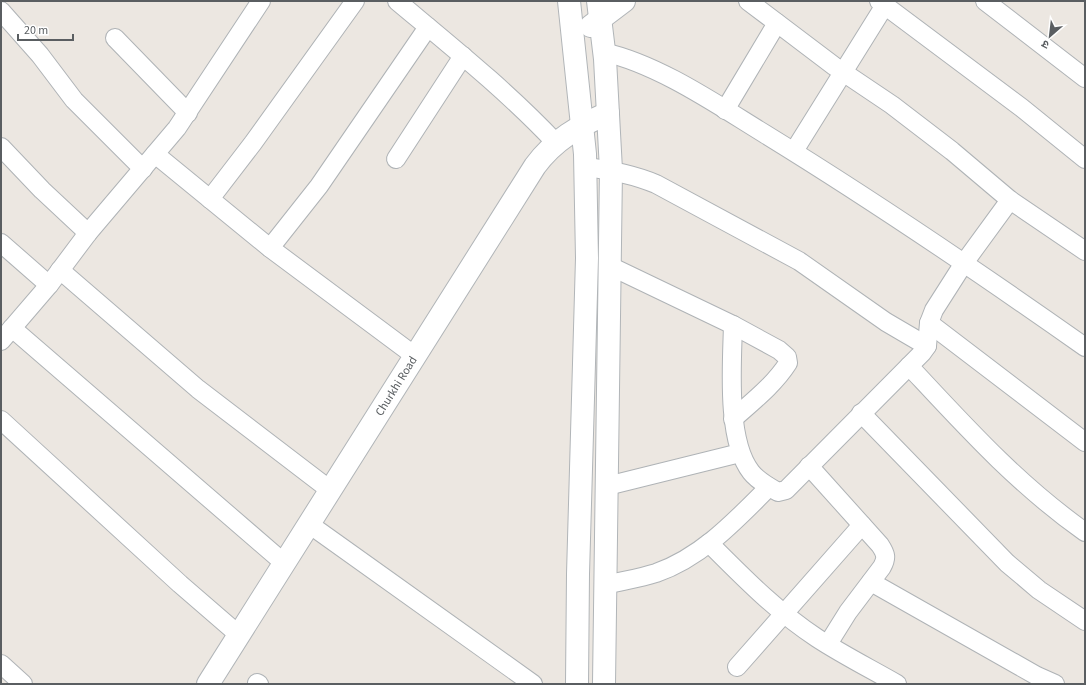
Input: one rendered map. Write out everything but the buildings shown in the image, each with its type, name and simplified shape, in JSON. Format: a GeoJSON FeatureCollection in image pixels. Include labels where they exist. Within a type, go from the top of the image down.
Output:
{"type":"FeatureCollection","features":[{"type":"Feature","properties":{"kind":"street"},"geometry":{"type":"LineString","coordinates":[[261,1],[188,113],[143,169],[88,233],[48,285],[6,334],[284,563]]}},
{"type":"Feature","properties":{"kind":"street"},"geometry":{"type":"LineString","coordinates":[[210,199],[253,143],[355,1]]}},
{"type":"Feature","properties":{"kind":"street"},"geometry":{"type":"LineString","coordinates":[[397,1],[463,56],[533,119],[556,143]]}},
{"type":"Feature","properties":{"kind":"street"},"geometry":{"type":"LineString","coordinates":[[569,1],[574,36],[582,124],[585,167],[587,258],[578,574],[577,684]]}},
{"type":"Feature","properties":{"kind":"street"},"geometry":{"type":"LineString","coordinates":[[574,36],[599,10],[624,1]]}},
{"type":"Feature","properties":{"kind":"street"},"geometry":{"type":"LineString","coordinates":[[748,1],[842,71],[892,105],[952,151],[1010,200],[1085,250]]}},
{"type":"Feature","properties":{"kind":"street"},"geometry":{"type":"LineString","coordinates":[[985,1],[1085,78]]}},
{"type":"Feature","properties":{"kind":"street"},"geometry":{"type":"LineString","coordinates":[[794,151],[882,3],[1022,108],[1085,159]]}},
{"type":"Feature","properties":{"kind":"street"},"geometry":{"type":"LineString","coordinates":[[599,10],[604,52],[611,170],[604,684]]}},
{"type":"Feature","properties":{"kind":"street"},"geometry":{"type":"LineString","coordinates":[[1,11],[40,55],[74,100],[143,169]]}},
{"type":"Feature","properties":{"kind":"street"},"geometry":{"type":"LineString","coordinates":[[725,110],[777,23]]}},
{"type":"Feature","properties":{"kind":"street"},"geometry":{"type":"LineString","coordinates":[[270,248],[319,186],[428,27]]}},
{"type":"Feature","properties":{"kind":"street"},"geometry":{"type":"LineString","coordinates":[[116,38],[188,113]]}},
{"type":"Feature","properties":{"kind":"street"},"geometry":{"type":"LineString","coordinates":[[604,52],[626,56],[645,64],[794,151],[898,217],[1085,347]]}},
{"type":"Feature","properties":{"kind":"street"},"geometry":{"type":"LineString","coordinates":[[396,159],[463,56]]}},
{"type":"Feature","properties":{"kind":"street","name":"Churkhi Road"},"geometry":{"type":"LineString","coordinates":[[208,684],[535,166],[547,150],[582,124],[608,113]]}},
{"type":"Feature","properties":{"kind":"street"},"geometry":{"type":"LineString","coordinates":[[1,147],[42,190],[88,233]]}},
{"type":"Feature","properties":{"kind":"street"},"geometry":{"type":"LineString","coordinates":[[155,154],[270,248],[415,356]]}},
{"type":"Feature","properties":{"kind":"street"},"geometry":{"type":"LineString","coordinates":[[585,167],[611,170],[634,175],[656,184],[799,261],[886,322],[927,346]]}},
{"type":"Feature","properties":{"kind":"street"},"geometry":{"type":"LineString","coordinates":[[733,325],[733,419],[740,453],[751,472],[769,487],[778,492],[786,490],[927,346],[929,323],[934,310],[964,263],[1010,200]]}},
{"type":"Feature","properties":{"kind":"street"},"geometry":{"type":"LineString","coordinates":[[1,243],[48,285]]}},
{"type":"Feature","properties":{"kind":"street"},"geometry":{"type":"LineString","coordinates":[[610,266],[733,325],[779,350],[787,357],[788,363],[761,394],[733,419]]}},
{"type":"Feature","properties":{"kind":"street"},"geometry":{"type":"LineString","coordinates":[[60,270],[198,389],[330,490]]}},
{"type":"Feature","properties":{"kind":"street"},"geometry":{"type":"LineString","coordinates":[[929,323],[1085,442]]}},
{"type":"Feature","properties":{"kind":"street"},"geometry":{"type":"LineString","coordinates":[[908,366],[1012,474],[1060,514],[1085,532]]}},
{"type":"Feature","properties":{"kind":"street"},"geometry":{"type":"LineString","coordinates":[[861,413],[1007,562],[1039,590],[1085,621]]}},
{"type":"Feature","properties":{"kind":"street"},"geometry":{"type":"LineString","coordinates":[[1,420],[180,584],[239,635]]}},
{"type":"Feature","properties":{"kind":"street"},"geometry":{"type":"LineString","coordinates":[[607,486],[740,453]]}},
{"type":"Feature","properties":{"kind":"street"},"geometry":{"type":"LineString","coordinates":[[809,466],[886,554],[886,561],[848,612],[828,644]]}},
{"type":"Feature","properties":{"kind":"street"},"geometry":{"type":"LineString","coordinates":[[606,585],[656,573],[688,557],[724,532],[769,487]]}},
{"type":"Feature","properties":{"kind":"street"},"geometry":{"type":"LineString","coordinates":[[309,524],[533,684]]}},
{"type":"Feature","properties":{"kind":"street"},"geometry":{"type":"LineString","coordinates":[[737,666],[862,525]]}},
{"type":"Feature","properties":{"kind":"street"},"geometry":{"type":"LineString","coordinates":[[709,543],[751,585],[784,614],[828,644],[897,684]]}},
{"type":"Feature","properties":{"kind":"street"},"geometry":{"type":"LineString","coordinates":[[871,582],[1037,676],[1055,684]]}},
{"type":"Feature","properties":{"kind":"street"},"geometry":{"type":"LineString","coordinates":[[1,664],[23,684]]}}]}
